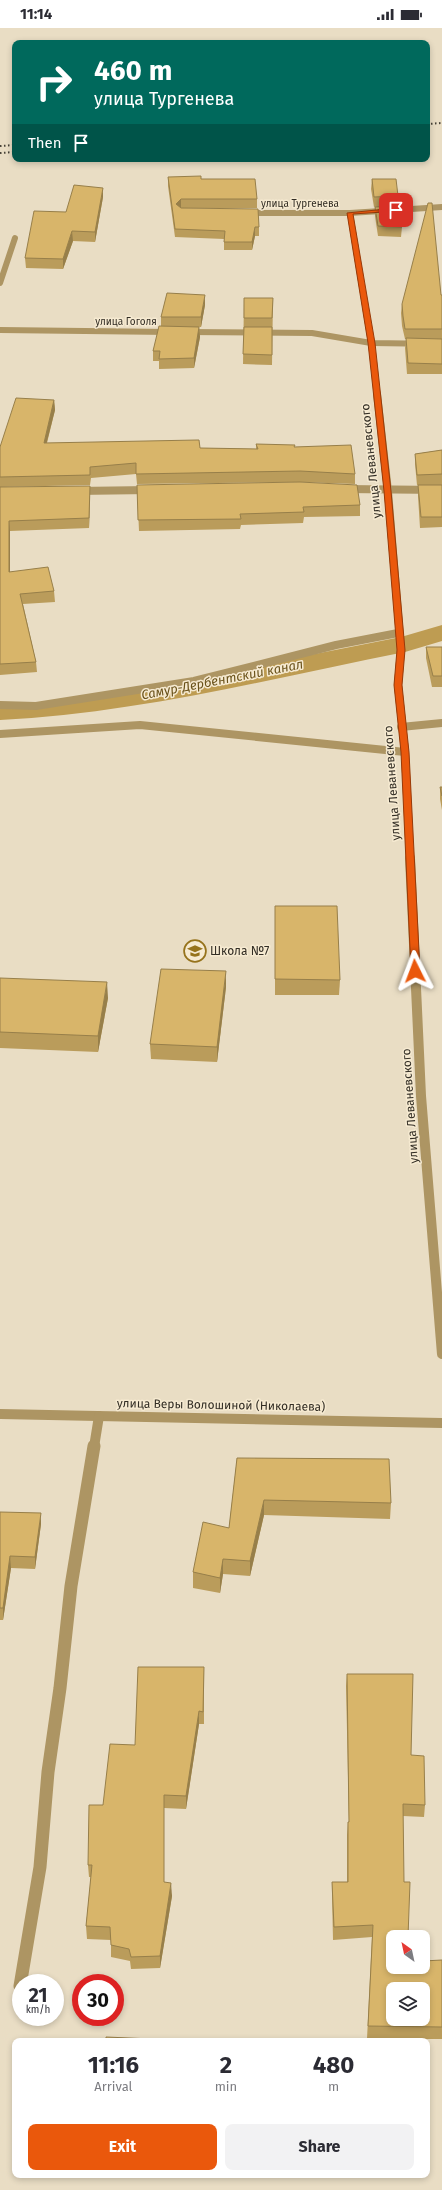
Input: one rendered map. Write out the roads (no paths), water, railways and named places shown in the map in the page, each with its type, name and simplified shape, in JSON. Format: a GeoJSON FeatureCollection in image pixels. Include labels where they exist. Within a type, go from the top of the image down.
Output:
{"type":"FeatureCollection","features":[{"type":"Feature","properties":{"kind":"street","name":"улица Тургенева"},"geometry":{"type":"LineString","coordinates":[[235,212],[350,213],[442,207]]}},
{"type":"Feature","properties":{"kind":"street","name":"улица Леваневского"},"geometry":{"type":"LineString","coordinates":[[350,213],[371,343],[388,491],[401,650],[398,685],[401,727],[405,752],[421,1096],[442,1354]]}},
{"type":"Feature","properties":{"kind":"street"},"geometry":{"type":"LineString","coordinates":[[0,283],[15,238]]}},
{"type":"Feature","properties":{"kind":"street","name":"улица Гоголя"},"geometry":{"type":"LineString","coordinates":[[0,330],[312,333],[371,343],[442,344]]}},
{"type":"Feature","properties":{"kind":"street"},"geometry":{"type":"LineString","coordinates":[[332,488],[388,491],[442,490]]}},
{"type":"Feature","properties":{"kind":"street"},"geometry":{"type":"LineString","coordinates":[[70,491],[157,490]]}},
{"type":"Feature","properties":{"kind":"street"},"geometry":{"type":"LineString","coordinates":[[0,705],[36,706],[194,681],[336,645],[399,636]]}},
{"type":"Feature","properties":{"kind":"street"},"geometry":{"type":"LineString","coordinates":[[401,727],[442,723]]}},
{"type":"Feature","properties":{"kind":"street"},"geometry":{"type":"LineString","coordinates":[[0,734],[140,725],[201,730],[248,738],[405,752]]}},
{"type":"Feature","properties":{"kind":"street","name":"улица Веры Волошиной (Николаева)"},"geometry":{"type":"LineString","coordinates":[[0,1414],[442,1423]]}},
{"type":"Feature","properties":{"kind":"street"},"geometry":{"type":"LineString","coordinates":[[22,1974],[40,1868],[48,1772],[60,1688],[71,1586],[99,1416]]}},
{"type":"Feature","properties":{"kind":"waterway","name":"Самур-Дербентский канал"},"geometry":{"type":"LineString","coordinates":[[0,712],[43,710],[163,692],[405,644],[442,633]]}},
{"type":"Feature","properties":{"kind":"railway"},"geometry":{"type":"LineString","coordinates":[[430,124],[442,123]]}},
{"type":"Feature","properties":{"kind":"railway"},"geometry":{"type":"LineString","coordinates":[[0,146],[12,145]]}},
{"type":"Feature","properties":{"kind":"railway"},"geometry":{"type":"LineString","coordinates":[[0,153],[12,152]]}},
{"type":"Feature","properties":{"kind":"place","name":"Школа №7"},"geometry":{"type":"Point","coordinates":[195,951]}}]}
